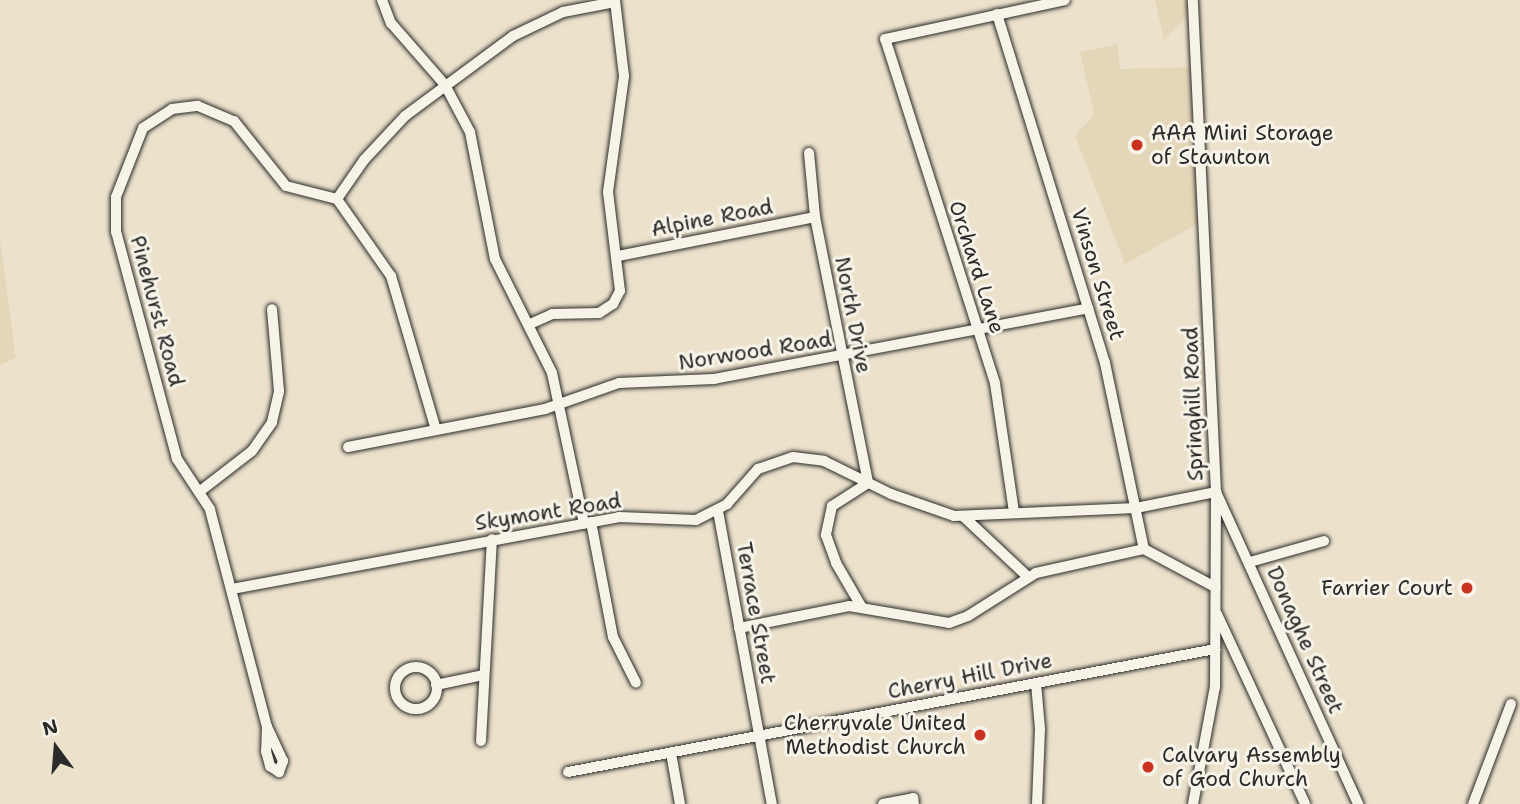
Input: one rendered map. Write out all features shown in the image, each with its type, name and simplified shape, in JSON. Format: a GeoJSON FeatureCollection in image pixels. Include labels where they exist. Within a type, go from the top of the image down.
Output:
{"type":"FeatureCollection","features":[{"type":"Feature","properties":{"kind":"street"},"geometry":{"type":"LineString","coordinates":[[382,0],[391,23],[445,85],[474,147],[496,262],[530,324],[549,366],[613,637],[636,683]]}},
{"type":"Feature","properties":{"kind":"street"},"geometry":{"type":"LineString","coordinates":[[997,15],[1065,0]]}},
{"type":"Feature","properties":{"kind":"street","name":"Springhill Road"},"geometry":{"type":"LineString","coordinates":[[1193,0],[1216,492],[1212,718],[1193,804]]}},
{"type":"Feature","properties":{"kind":"street"},"geometry":{"type":"LineString","coordinates":[[436,430],[391,276],[337,199],[389,131],[445,85],[542,20],[588,5],[615,1],[625,68],[608,185],[621,288],[609,307],[594,314],[552,314],[530,324]]}},
{"type":"Feature","properties":{"kind":"street","name":"Orchard Lane"},"geometry":{"type":"LineString","coordinates":[[997,15],[885,38],[975,330],[997,391],[1014,512]]}},
{"type":"Feature","properties":{"kind":"street","name":"Vinson Street"},"geometry":{"type":"LineString","coordinates":[[997,15],[1105,363],[1144,550]]}},
{"type":"Feature","properties":{"kind":"street","name":"Pinehurst Road"},"geometry":{"type":"LineString","coordinates":[[267,727],[210,509],[177,459],[115,228],[118,186],[134,141],[158,116],[180,107],[206,107],[241,128],[286,186],[337,199]]}},
{"type":"Feature","properties":{"kind":"street","name":"North Drive"},"geometry":{"type":"LineString","coordinates":[[809,153],[815,217],[868,483]]}},
{"type":"Feature","properties":{"kind":"street","name":"Alpine Road"},"geometry":{"type":"LineString","coordinates":[[618,256],[815,217]]}},
{"type":"Feature","properties":{"kind":"street","name":"Norwood Road"},"geometry":{"type":"LineString","coordinates":[[348,447],[558,404],[619,383],[714,379],[1088,308]]}},
{"type":"Feature","properties":{"kind":"street"},"geometry":{"type":"LineString","coordinates":[[199,492],[252,451],[272,422],[279,391],[272,309]]}},
{"type":"Feature","properties":{"kind":"street","name":"Skymont Road"},"geometry":{"type":"LineString","coordinates":[[232,589],[492,539],[626,517],[684,522],[718,511],[753,473],[782,459],[819,460],[926,507],[963,516],[1136,509],[1216,492]]}},
{"type":"Feature","properties":{"kind":"street"},"geometry":{"type":"LineString","coordinates":[[861,606],[831,552],[825,523],[832,506],[868,483]]}},
{"type":"Feature","properties":{"kind":"street","name":"Donaghe Street"},"geometry":{"type":"LineString","coordinates":[[1216,492],[1358,804]]}},
{"type":"Feature","properties":{"kind":"street","name":"Terrace Street"},"geometry":{"type":"LineString","coordinates":[[718,511],[772,804]]}},
{"type":"Feature","properties":{"kind":"street"},"geometry":{"type":"LineString","coordinates":[[963,516],[1027,576]]}},
{"type":"Feature","properties":{"kind":"street"},"geometry":{"type":"LineString","coordinates":[[481,741],[492,539]]}},
{"type":"Feature","properties":{"kind":"street"},"geometry":{"type":"LineString","coordinates":[[1250,562],[1324,541]]}},
{"type":"Feature","properties":{"kind":"street"},"geometry":{"type":"LineString","coordinates":[[739,628],[861,606],[918,621],[949,623],[968,617],[1027,576],[1144,550],[1215,587]]}},
{"type":"Feature","properties":{"kind":"street"},"geometry":{"type":"LineString","coordinates":[[1215,610],[1305,804]]}},
{"type":"Feature","properties":{"kind":"street","name":"Cherry Hill Drive"},"geometry":{"type":"LineString","coordinates":[[568,772],[1215,649]]}},
{"type":"Feature","properties":{"kind":"street"},"geometry":{"type":"LineString","coordinates":[[413,668],[428,672],[436,685],[432,701],[417,709],[404,705],[395,691],[399,676],[413,668]]}},
{"type":"Feature","properties":{"kind":"street"},"geometry":{"type":"LineString","coordinates":[[436,685],[484,675]]}},
{"type":"Feature","properties":{"kind":"street"},"geometry":{"type":"LineString","coordinates":[[1036,683],[1040,729],[1037,804]]}},
{"type":"Feature","properties":{"kind":"street"},"geometry":{"type":"LineString","coordinates":[[1473,804],[1511,704]]}},
{"type":"Feature","properties":{"kind":"street"},"geometry":{"type":"LineString","coordinates":[[671,753],[680,804]]}},
{"type":"Feature","properties":{"kind":"street"},"geometry":{"type":"LineString","coordinates":[[883,804],[913,798],[914,804]]}},
{"type":"Feature","properties":{"kind":"shaded area"},"geometry":{"type":"Polygon","coordinates":[[[1155,0],[1188,0],[1189,14],[1164,40],[1155,0]]]}},
{"type":"Feature","properties":{"kind":"shaded area","name":"AAA Mini Storage of Staunton"},"geometry":{"type":"Polygon","coordinates":[[[1118,44],[1120,69],[1191,67],[1199,223],[1125,264],[1075,136],[1094,114],[1080,52],[1118,44]]]}},
{"type":"Feature","properties":{"kind":"shaded area"},"geometry":{"type":"Polygon","coordinates":[[[0,240],[16,358],[0,365],[0,240]]]}},
{"type":"Feature","properties":{"kind":"place","name":"AAA Mini Storage of Staunton"},"geometry":{"type":"Point","coordinates":[1137,145]}},
{"type":"Feature","properties":{"kind":"place","name":"Farrier Court"},"geometry":{"type":"Point","coordinates":[1467,588]}},
{"type":"Feature","properties":{"kind":"place","name":"Cherryvale United Methodist Church"},"geometry":{"type":"Point","coordinates":[980,735]}},
{"type":"Feature","properties":{"kind":"place","name":"Calvary Assembly of God Church"},"geometry":{"type":"Point","coordinates":[1148,767]}}]}
